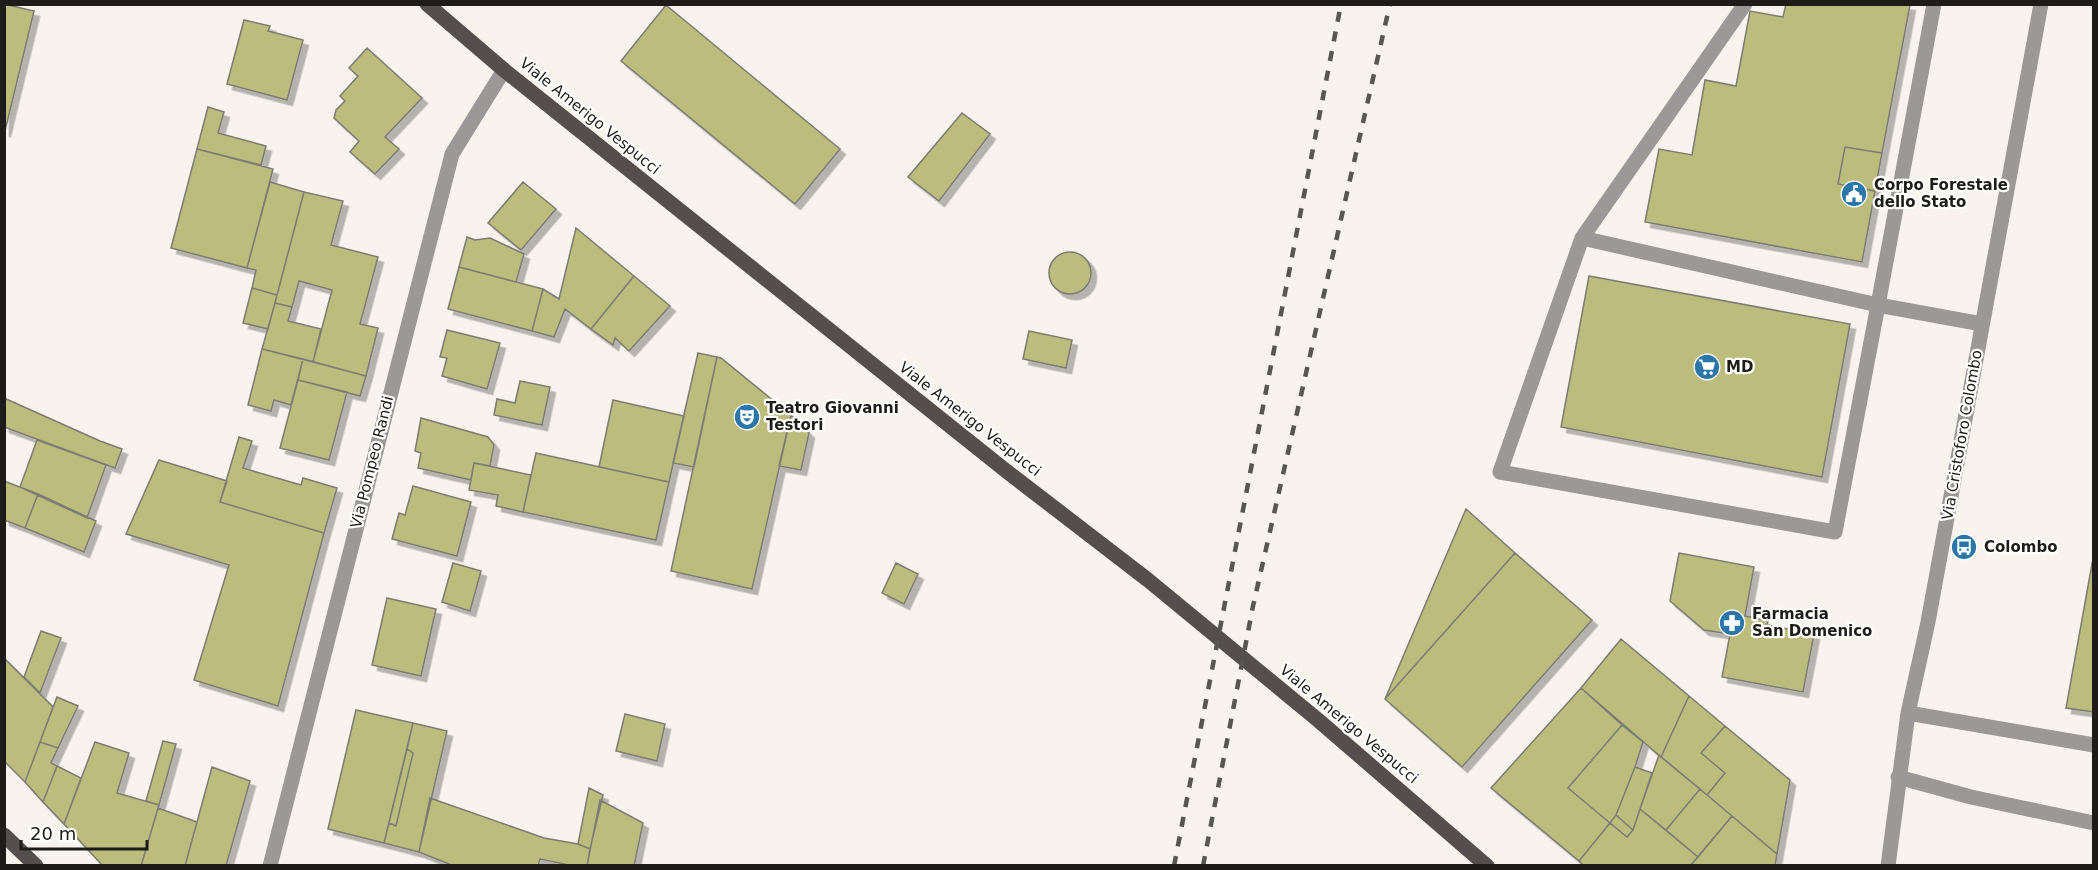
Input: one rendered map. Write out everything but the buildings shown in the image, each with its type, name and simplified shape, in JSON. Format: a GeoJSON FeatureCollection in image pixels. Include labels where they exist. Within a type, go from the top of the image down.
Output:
{"type":"FeatureCollection","features":[{"type":"Feature","properties":{"kind":"main road","name":"Viale Amerigo Vespucci"},"geometry":{"type":"LineString","coordinates":[[427,4],[504,70],[996,462],[1148,580],[1318,720],[1487,866]]}},
{"type":"Feature","properties":{"kind":"main road"},"geometry":{"type":"LineString","coordinates":[[4,835],[36,866]]}},
{"type":"Feature","properties":{"kind":"street"},"geometry":{"type":"LineString","coordinates":[[1745,4],[1582,238],[1500,472],[1835,532],[1934,4]]}},
{"type":"Feature","properties":{"kind":"street","name":"Via Cristoforo Colombo"},"geometry":{"type":"LineString","coordinates":[[1888,866],[1908,713],[1928,622],[2041,4]]}},
{"type":"Feature","properties":{"kind":"street","name":"Via Pompeo Randi"},"geometry":{"type":"LineString","coordinates":[[270,866],[452,154],[504,70]]}},
{"type":"Feature","properties":{"kind":"street"},"geometry":{"type":"LineString","coordinates":[[1582,238],[1878,305],[1982,324]]}},
{"type":"Feature","properties":{"kind":"street"},"geometry":{"type":"LineString","coordinates":[[1908,713],[2094,745]]}},
{"type":"Feature","properties":{"kind":"street"},"geometry":{"type":"LineString","coordinates":[[1898,777],[1971,797],[2094,824]]}},
{"type":"Feature","properties":{"kind":"railway"},"geometry":{"type":"LineString","coordinates":[[1174,866],[1341,4]]}},
{"type":"Feature","properties":{"kind":"railway"},"geometry":{"type":"LineString","coordinates":[[1203,866],[1253,606],[1390,4]]}},
{"type":"Feature","properties":{"kind":"place","name":"Corpo Forestale dello Stato"},"geometry":{"type":"Point","coordinates":[1854,194]}},
{"type":"Feature","properties":{"kind":"place","name":"MD"},"geometry":{"type":"Point","coordinates":[1707,367]}},
{"type":"Feature","properties":{"kind":"place","name":"Teatro Giovanni Testori"},"geometry":{"type":"Point","coordinates":[747,417]}},
{"type":"Feature","properties":{"kind":"place","name":"Colombo"},"geometry":{"type":"Point","coordinates":[1964,547]}},
{"type":"Feature","properties":{"kind":"place","name":"Farmacia San Domenico"},"geometry":{"type":"Point","coordinates":[1732,623]}}]}
